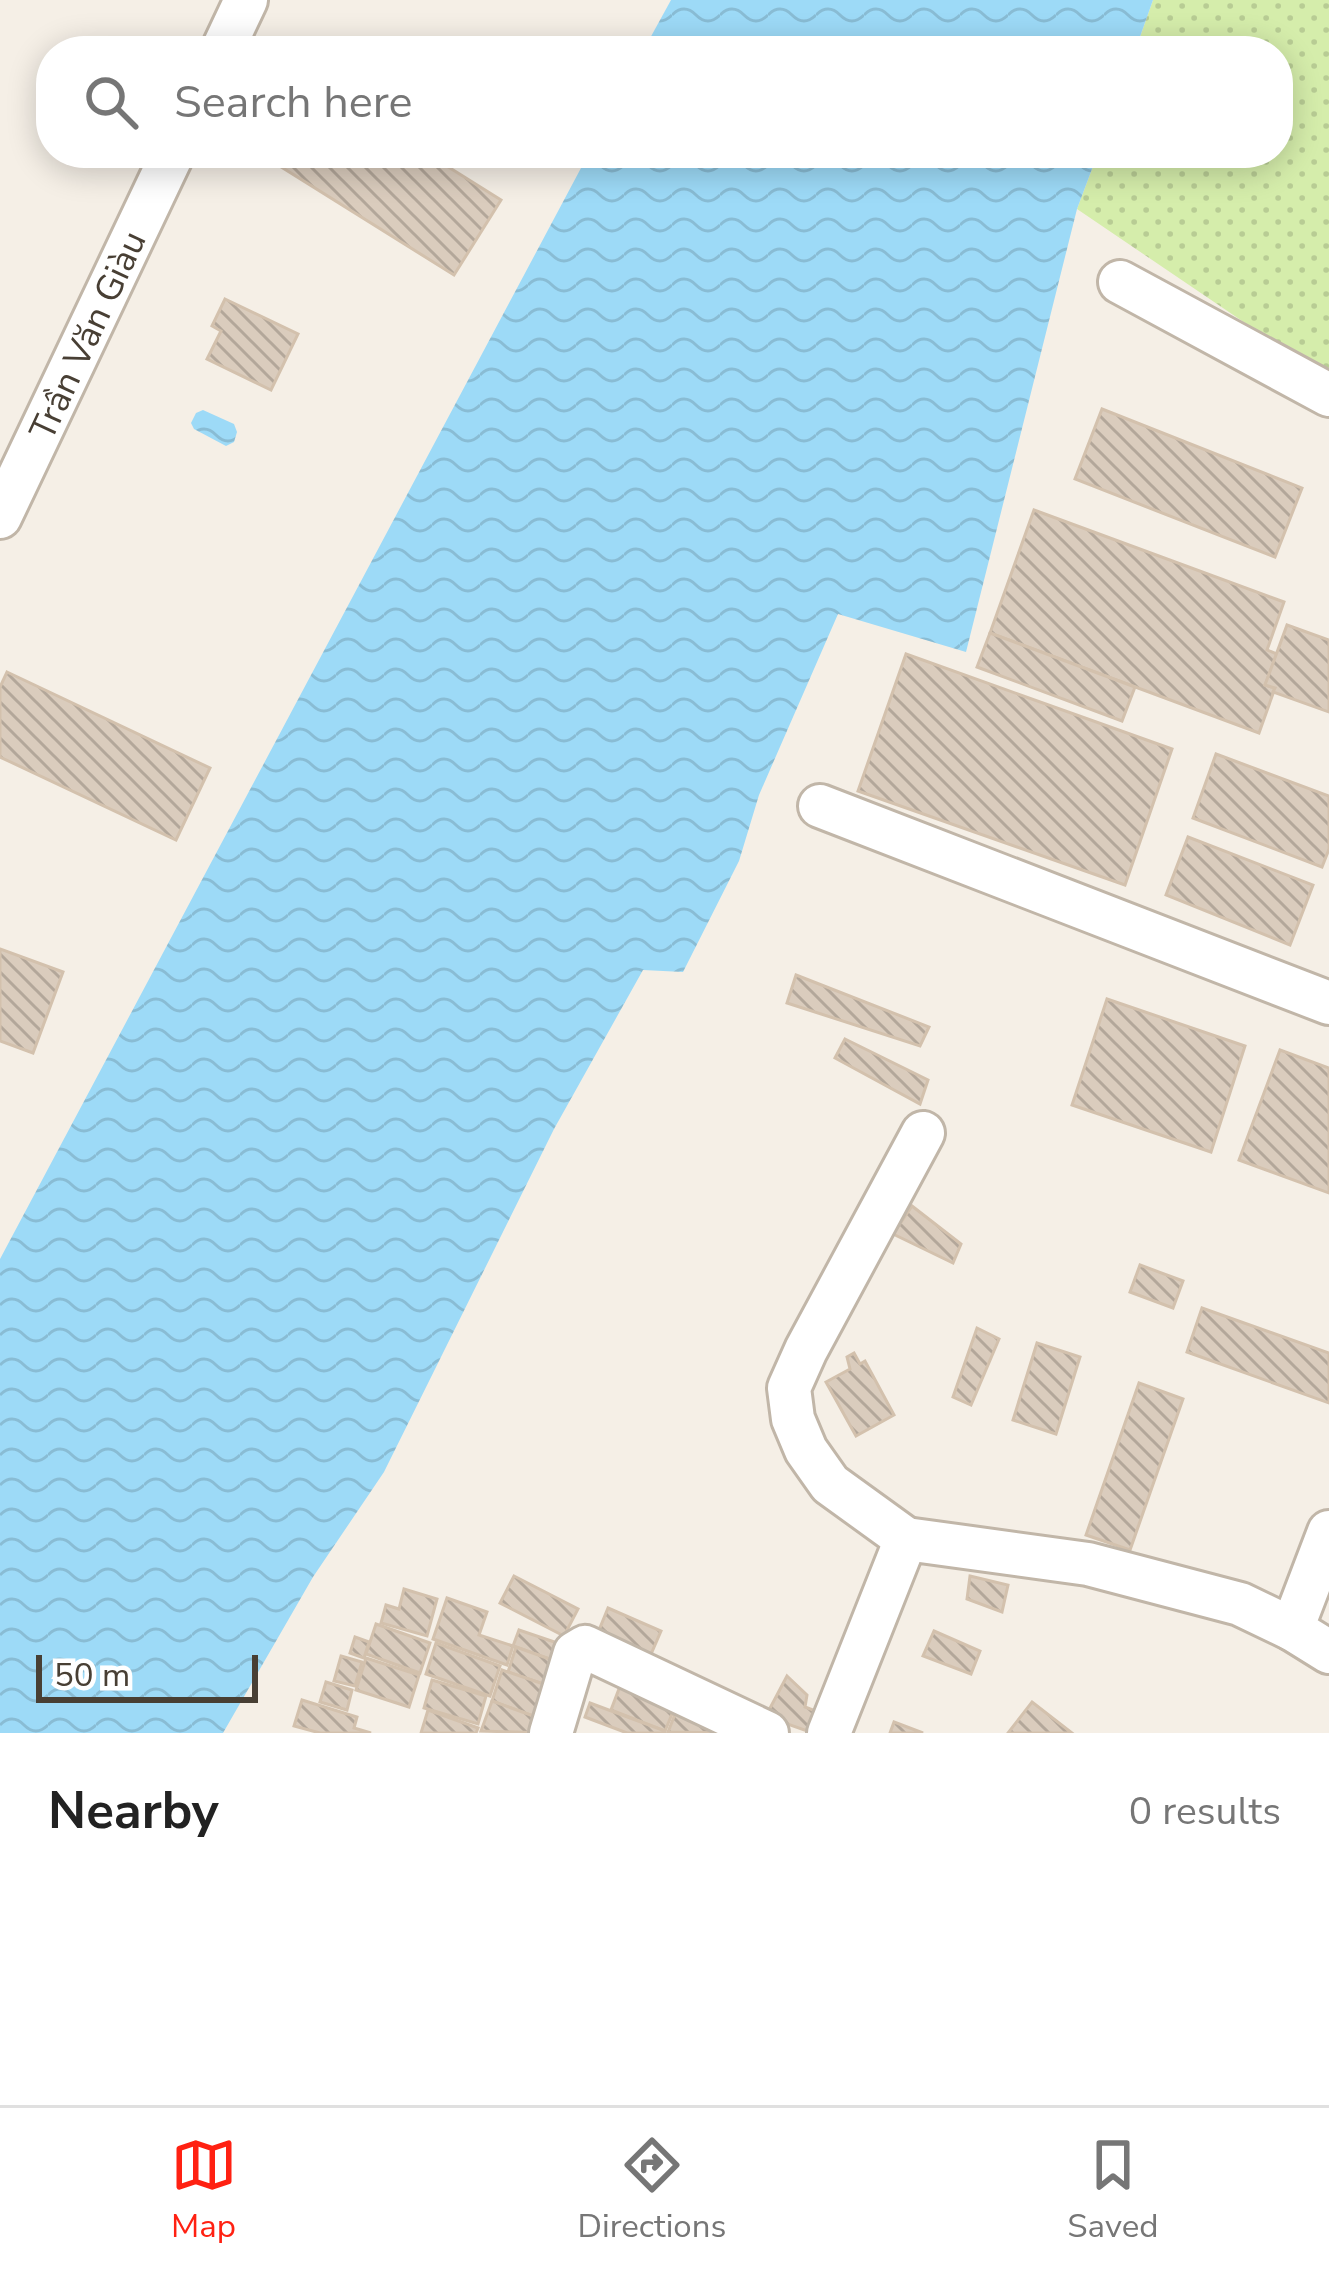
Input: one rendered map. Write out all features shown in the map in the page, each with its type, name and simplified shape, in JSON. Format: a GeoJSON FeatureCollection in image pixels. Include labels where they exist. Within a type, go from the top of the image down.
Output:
{"type":"FeatureCollection","features":[{"type":"Feature","properties":{"kind":"street"},"geometry":{"type":"LineString","coordinates":[[228,36],[246,0]]}},
{"type":"Feature","properties":{"kind":"street","name":"Trần Văn Giàu"},"geometry":{"type":"LineString","coordinates":[[0,517],[166,168]]}},
{"type":"Feature","properties":{"kind":"street"},"geometry":{"type":"LineString","coordinates":[[1120,282],[1329,395]]}},
{"type":"Feature","properties":{"kind":"street"},"geometry":{"type":"LineString","coordinates":[[820,806],[1329,1003]]}},
{"type":"Feature","properties":{"kind":"street"},"geometry":{"type":"LineString","coordinates":[[923,1133],[789,1388],[793,1419],[806,1450],[830,1484],[906,1538],[1088,1564],[1240,1604],[1329,1652]]}},
{"type":"Feature","properties":{"kind":"street"},"geometry":{"type":"LineString","coordinates":[[1292,1629],[1329,1532]]}},
{"type":"Feature","properties":{"kind":"street"},"geometry":{"type":"LineString","coordinates":[[829,1733],[906,1538]]}},
{"type":"Feature","properties":{"kind":"street"},"geometry":{"type":"LineString","coordinates":[[550,1733],[575,1653],[585,1647],[767,1733]]}},
{"type":"Feature","properties":{"kind":"green space"},"geometry":{"type":"Polygon","coordinates":[[[1153,0],[1329,0],[1329,380],[1077,209],[1092,168],[1293,168],[1293,36],[1140,36],[1153,0]]]}},
{"type":"Feature","properties":{"kind":"water"},"geometry":{"type":"Polygon","coordinates":[[[671,0],[1153,0],[1140,36],[651,36],[671,0]]]}},
{"type":"Feature","properties":{"kind":"water"},"geometry":{"type":"Polygon","coordinates":[[[581,168],[1092,168],[1077,209],[966,652],[838,614],[759,795],[739,861],[683,972],[643,970],[554,1129],[384,1472],[313,1577],[223,1733],[0,1733],[0,1259],[581,168]]]}},
{"type":"Feature","properties":{"kind":"water"},"geometry":{"type":"Polygon","coordinates":[[[203,410],[234,424],[234,442],[226,446],[194,429],[191,423],[203,410]]]}},
{"type":"Feature","properties":{"kind":"building"},"geometry":{"type":"Polygon","coordinates":[[[283,168],[450,168],[501,200],[454,275],[283,168]]]}},
{"type":"Feature","properties":{"kind":"building"},"geometry":{"type":"Polygon","coordinates":[[[225,299],[298,334],[271,390],[207,359],[221,331],[212,326],[225,299]]]}},
{"type":"Feature","properties":{"kind":"building"},"geometry":{"type":"Polygon","coordinates":[[[1102,409],[1302,488],[1275,557],[1075,479],[1102,409]]]}},
{"type":"Feature","properties":{"kind":"building"},"geometry":{"type":"Polygon","coordinates":[[[1034,510],[1284,602],[1267,650],[1277,654],[1265,685],[1275,688],[1259,733],[990,633],[1034,510]]]}},
{"type":"Feature","properties":{"kind":"building"},"geometry":{"type":"Polygon","coordinates":[[[1287,625],[1329,640],[1329,712],[1265,685],[1287,625]]]}},
{"type":"Feature","properties":{"kind":"building"},"geometry":{"type":"Polygon","coordinates":[[[990,633],[1135,687],[1122,721],[977,667],[990,633]]]}},
{"type":"Feature","properties":{"kind":"building"},"geometry":{"type":"Polygon","coordinates":[[[906,654],[1172,749],[1125,885],[858,791],[906,654]]]}},
{"type":"Feature","properties":{"kind":"building"},"geometry":{"type":"Polygon","coordinates":[[[7,672],[210,768],[176,840],[0,757],[0,687],[7,672]]]}},
{"type":"Feature","properties":{"kind":"building"},"geometry":{"type":"Polygon","coordinates":[[[1216,754],[1329,796],[1329,849],[1322,867],[1193,818],[1216,754]]]}},
{"type":"Feature","properties":{"kind":"building"},"geometry":{"type":"Polygon","coordinates":[[[1188,837],[1313,885],[1290,945],[1166,895],[1188,837]]]}},
{"type":"Feature","properties":{"kind":"building"},"geometry":{"type":"Polygon","coordinates":[[[0,949],[63,972],[33,1053],[0,1041],[0,949]]]}},
{"type":"Feature","properties":{"kind":"building"},"geometry":{"type":"Polygon","coordinates":[[[796,975],[929,1027],[920,1046],[787,1003],[796,975]]]}},
{"type":"Feature","properties":{"kind":"building"},"geometry":{"type":"Polygon","coordinates":[[[1107,999],[1245,1046],[1211,1152],[1072,1105],[1107,999]]]}},
{"type":"Feature","properties":{"kind":"building"},"geometry":{"type":"Polygon","coordinates":[[[845,1039],[928,1080],[920,1104],[835,1058],[845,1039]]]}},
{"type":"Feature","properties":{"kind":"building"},"geometry":{"type":"Polygon","coordinates":[[[1280,1050],[1329,1068],[1329,1193],[1239,1160],[1280,1050]]]}},
{"type":"Feature","properties":{"kind":"building"},"geometry":{"type":"Polygon","coordinates":[[[912,1206],[961,1244],[953,1263],[893,1234],[912,1206]]]}},
{"type":"Feature","properties":{"kind":"building"},"geometry":{"type":"Polygon","coordinates":[[[1140,1265],[1183,1281],[1173,1308],[1130,1292],[1140,1265]]]}},
{"type":"Feature","properties":{"kind":"building"},"geometry":{"type":"Polygon","coordinates":[[[1202,1308],[1329,1353],[1329,1403],[1187,1352],[1202,1308]]]}},
{"type":"Feature","properties":{"kind":"building"},"geometry":{"type":"Polygon","coordinates":[[[977,1328],[999,1339],[971,1405],[953,1397],[977,1328]]]}},
{"type":"Feature","properties":{"kind":"building"},"geometry":{"type":"Polygon","coordinates":[[[1037,1343],[1080,1357],[1056,1434],[1013,1420],[1037,1343]]]}},
{"type":"Feature","properties":{"kind":"building"},"geometry":{"type":"Polygon","coordinates":[[[854,1353],[860,1364],[865,1361],[894,1415],[856,1436],[826,1382],[850,1369],[847,1357],[854,1353]]]}},
{"type":"Feature","properties":{"kind":"building"},"geometry":{"type":"Polygon","coordinates":[[[1139,1383],[1183,1399],[1130,1550],[1086,1535],[1139,1383]]]}},
{"type":"Feature","properties":{"kind":"building"},"geometry":{"type":"Polygon","coordinates":[[[514,1576],[578,1609],[564,1636],[500,1603],[514,1576]]]}},
{"type":"Feature","properties":{"kind":"building"},"geometry":{"type":"Polygon","coordinates":[[[970,1576],[1008,1585],[1002,1612],[967,1599],[970,1576]]]}},
{"type":"Feature","properties":{"kind":"building"},"geometry":{"type":"Polygon","coordinates":[[[404,1589],[437,1599],[427,1636],[381,1623],[386,1605],[399,1609],[404,1589]]]}},
{"type":"Feature","properties":{"kind":"building"},"geometry":{"type":"Polygon","coordinates":[[[447,1598],[487,1612],[479,1635],[513,1646],[507,1665],[433,1639],[447,1598]]]}},
{"type":"Feature","properties":{"kind":"building"},"geometry":{"type":"Polygon","coordinates":[[[608,1608],[661,1631],[645,1668],[593,1645],[608,1608]]]}},
{"type":"Feature","properties":{"kind":"building"},"geometry":{"type":"Polygon","coordinates":[[[376,1624],[430,1643],[420,1673],[366,1654],[376,1624]]]}},
{"type":"Feature","properties":{"kind":"building"},"geometry":{"type":"Polygon","coordinates":[[[519,1630],[575,1649],[569,1666],[513,1646],[519,1630]]]}},
{"type":"Feature","properties":{"kind":"building"},"geometry":{"type":"Polygon","coordinates":[[[934,1631],[980,1651],[971,1674],[923,1656],[934,1631]]]}},
{"type":"Feature","properties":{"kind":"building"},"geometry":{"type":"Polygon","coordinates":[[[355,1637],[369,1642],[364,1658],[350,1653],[355,1637]]]}},
{"type":"Feature","properties":{"kind":"building"},"geometry":{"type":"Polygon","coordinates":[[[436,1643],[500,1666],[490,1696],[426,1674],[436,1643]]]}},
{"type":"Feature","properties":{"kind":"building"},"geometry":{"type":"Polygon","coordinates":[[[516,1647],[569,1666],[561,1690],[508,1672],[516,1647]]]}},
{"type":"Feature","properties":{"kind":"building"},"geometry":{"type":"Polygon","coordinates":[[[341,1656],[362,1662],[355,1686],[334,1681],[341,1656]]]}},
{"type":"Feature","properties":{"kind":"building"},"geometry":{"type":"Polygon","coordinates":[[[366,1658],[419,1675],[409,1707],[356,1690],[366,1658]]]}},
{"type":"Feature","properties":{"kind":"building"},"geometry":{"type":"Polygon","coordinates":[[[502,1670],[561,1690],[550,1722],[492,1701],[502,1670]]]}},
{"type":"Feature","properties":{"kind":"building"},"geometry":{"type":"Polygon","coordinates":[[[787,1676],[807,1695],[805,1707],[829,1716],[813,1733],[768,1712],[787,1676]]]}},
{"type":"Feature","properties":{"kind":"building"},"geometry":{"type":"Polygon","coordinates":[[[432,1680],[486,1696],[478,1724],[424,1708],[432,1680]]]}},
{"type":"Feature","properties":{"kind":"building"},"geometry":{"type":"Polygon","coordinates":[[[622,1681],[677,1702],[665,1731],[611,1710],[622,1681]]]}},
{"type":"Feature","properties":{"kind":"building"},"geometry":{"type":"Polygon","coordinates":[[[326,1682],[352,1690],[347,1710],[320,1702],[326,1682]]]}},
{"type":"Feature","properties":{"kind":"building"},"geometry":{"type":"Polygon","coordinates":[[[681,1699],[732,1733],[668,1732],[681,1699]]]}},
{"type":"Feature","properties":{"kind":"building"},"geometry":{"type":"Polygon","coordinates":[[[302,1700],[357,1717],[354,1728],[371,1733],[320,1733],[294,1726],[302,1700]]]}},
{"type":"Feature","properties":{"kind":"building"},"geometry":{"type":"Polygon","coordinates":[[[492,1701],[550,1722],[546,1733],[481,1731],[492,1701]]]}},
{"type":"Feature","properties":{"kind":"building"},"geometry":{"type":"Polygon","coordinates":[[[1032,1702],[1072,1733],[1008,1733],[1032,1702]]]}},
{"type":"Feature","properties":{"kind":"building"},"geometry":{"type":"Polygon","coordinates":[[[590,1703],[665,1733],[627,1733],[585,1717],[590,1703]]]}},
{"type":"Feature","properties":{"kind":"building"},"geometry":{"type":"Polygon","coordinates":[[[428,1710],[478,1728],[476,1733],[421,1733],[428,1710]]]}},
{"type":"Feature","properties":{"kind":"building"},"geometry":{"type":"Polygon","coordinates":[[[894,1722],[923,1733],[890,1733],[894,1722]]]}}]}
